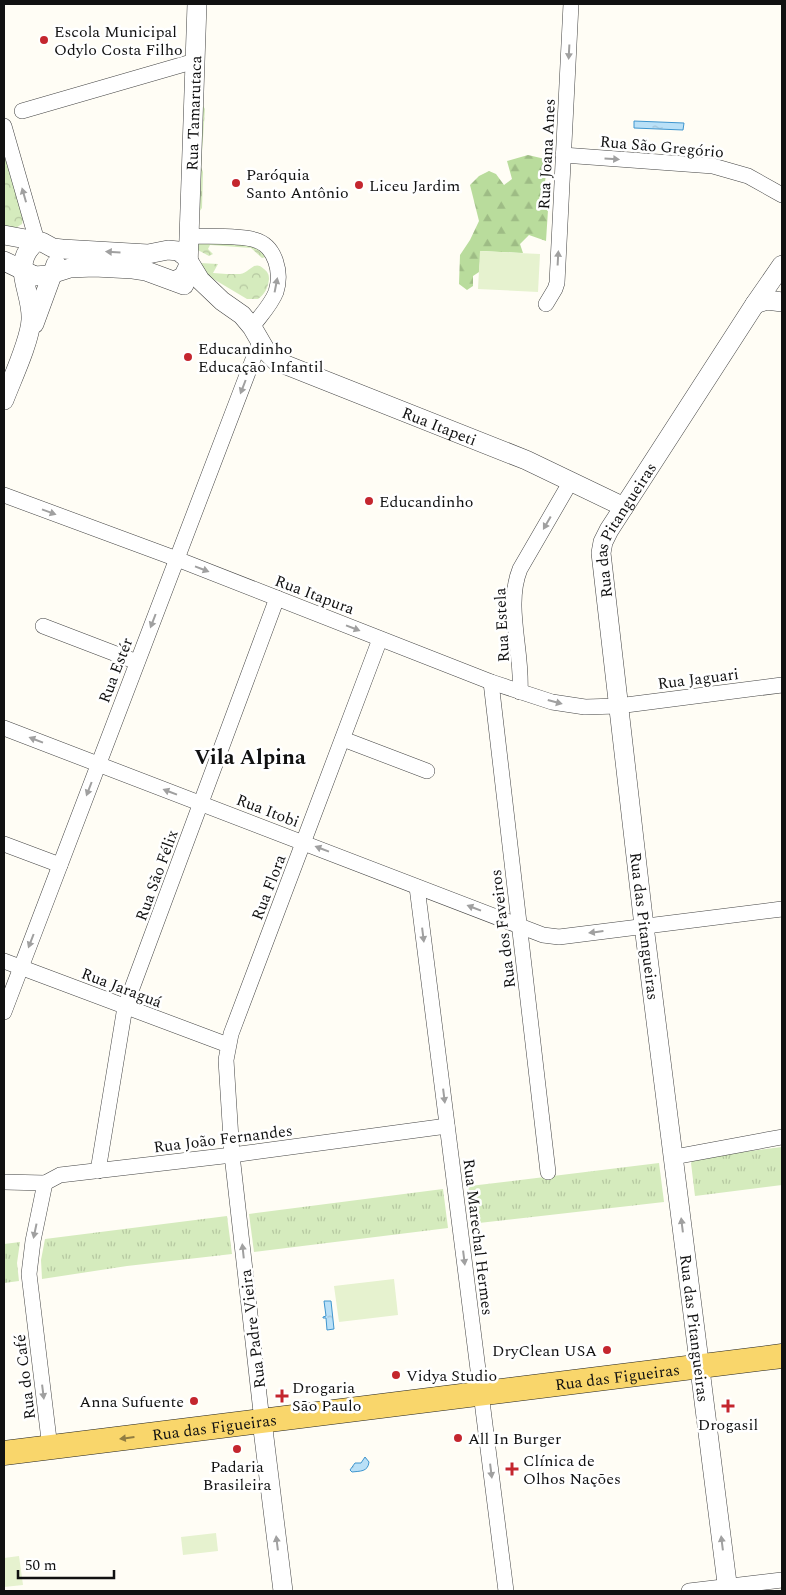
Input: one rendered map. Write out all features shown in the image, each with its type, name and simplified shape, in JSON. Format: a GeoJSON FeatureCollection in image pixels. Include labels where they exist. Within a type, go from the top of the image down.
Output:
{"type":"FeatureCollection","features":[{"type":"Feature","properties":{"kind":"main road","name":"Rua das Figueiras"},"geometry":{"type":"LineString","coordinates":[[4,1453],[782,1356]]}},
{"type":"Feature","properties":{"kind":"street","name":"Rua Tamarutaca"},"geometry":{"type":"LineString","coordinates":[[188,262],[197,4]]}},
{"type":"Feature","properties":{"kind":"street","name":"Rua Joana Anes"},"geometry":{"type":"LineString","coordinates":[[546,304],[556,289],[571,4]]}},
{"type":"Feature","properties":{"kind":"street"},"geometry":{"type":"LineString","coordinates":[[22,111],[195,61]]}},
{"type":"Feature","properties":{"kind":"street"},"geometry":{"type":"LineString","coordinates":[[4,126],[45,245],[57,258],[54,272],[35,323],[29,332],[4,400]]}},
{"type":"Feature","properties":{"kind":"street","name":"Rua São Gregório"},"geometry":{"type":"LineString","coordinates":[[563,156],[713,166],[748,176],[782,195]]}},
{"type":"Feature","properties":{"kind":"street"},"geometry":{"type":"LineString","coordinates":[[188,262],[185,275],[179,280],[166,278],[155,267],[156,260],[189,230]]}},
{"type":"Feature","properties":{"kind":"street","name":"Rua Estér"},"geometry":{"type":"LineString","coordinates":[[4,1012],[177,559],[256,334],[278,282],[276,262],[270,250],[263,243],[250,239],[189,230]]}},
{"type":"Feature","properties":{"kind":"street"},"geometry":{"type":"LineString","coordinates":[[4,235],[45,245],[148,254],[165,251],[182,253],[200,280],[222,301]]}},
{"type":"Feature","properties":{"kind":"street"},"geometry":{"type":"LineString","coordinates":[[29,332],[31,311],[22,271],[24,257],[29,248],[45,245]]}},
{"type":"Feature","properties":{"kind":"street"},"geometry":{"type":"LineString","coordinates":[[4,261],[35,276],[48,275],[70,268],[94,267],[140,270],[166,278],[222,301]]}},
{"type":"Feature","properties":{"kind":"street","name":"Rua das Pitangueiras"},"geometry":{"type":"LineString","coordinates":[[728,1589],[644,926],[600,553],[609,530],[624,507],[775,291]]}},
{"type":"Feature","properties":{"kind":"street","name":"Rua Itapeti"},"geometry":{"type":"LineString","coordinates":[[222,301],[242,315],[271,356],[283,364],[518,457],[624,507]]}},
{"type":"Feature","properties":{"kind":"street","name":"Rua Estela"},"geometry":{"type":"LineString","coordinates":[[520,692],[521,676],[513,595],[515,581],[520,569],[571,481]]}},
{"type":"Feature","properties":{"kind":"street","name":"Rua Itapura"},"geometry":{"type":"LineString","coordinates":[[4,494],[177,559],[491,682],[552,702],[573,706],[618,706]]}},
{"type":"Feature","properties":{"kind":"street","name":"Rua São Félix"},"geometry":{"type":"LineString","coordinates":[[98,1171],[126,1006],[277,598]]}},
{"type":"Feature","properties":{"kind":"street"},"geometry":{"type":"LineString","coordinates":[[43,626],[137,662]]}},
{"type":"Feature","properties":{"kind":"street","name":"Rua Flora"},"geometry":{"type":"LineString","coordinates":[[232,1155],[226,1060],[228,1045],[380,639]]}},
{"type":"Feature","properties":{"kind":"street","name":"Rua dos Faveiros"},"geometry":{"type":"LineString","coordinates":[[491,682],[548,1172]]}},
{"type":"Feature","properties":{"kind":"street","name":"Rua Jaguari"},"geometry":{"type":"LineString","coordinates":[[618,706],[782,685]]}},
{"type":"Feature","properties":{"kind":"street","name":"Rua Itobi"},"geometry":{"type":"LineString","coordinates":[[4,728],[543,935],[559,937],[782,909]]}},
{"type":"Feature","properties":{"kind":"street"},"geometry":{"type":"LineString","coordinates":[[343,739],[427,771]]}},
{"type":"Feature","properties":{"kind":"street"},"geometry":{"type":"LineString","coordinates":[[4,844],[60,865]]}},
{"type":"Feature","properties":{"kind":"street","name":"Rua Marechal Hermes"},"geometry":{"type":"LineString","coordinates":[[418,887],[506,1591]]}},
{"type":"Feature","properties":{"kind":"street","name":"Rua Jaraguá"},"geometry":{"type":"LineString","coordinates":[[4,961],[228,1045]]}},
{"type":"Feature","properties":{"kind":"street","name":"Rua João Fernandes"},"geometry":{"type":"LineString","coordinates":[[4,1182],[45,1183],[60,1175],[232,1155],[447,1126]]}},
{"type":"Feature","properties":{"kind":"street"},"geometry":{"type":"LineString","coordinates":[[674,1157],[782,1137]]}},
{"type":"Feature","properties":{"kind":"street","name":"Rua Padre Vieira"},"geometry":{"type":"LineString","coordinates":[[232,1155],[283,1591]]}},
{"type":"Feature","properties":{"kind":"street","name":"Rua do Café"},"geometry":{"type":"LineString","coordinates":[[45,1183],[33,1241],[30,1274],[50,1448]]}},
{"type":"Feature","properties":{"kind":"street"},"geometry":{"type":"LineString","coordinates":[[689,1591],[728,1589],[782,1580]]}},
{"type":"Feature","properties":{"kind":"green space"},"geometry":{"type":"Polygon","coordinates":[[[202,104],[205,109],[201,167],[203,172],[202,208],[199,212],[202,104]]]}},
{"type":"Feature","properties":{"kind":"green space"},"geometry":{"type":"Polygon","coordinates":[[[4,146],[23,219],[22,224],[14,229],[4,228],[4,146]]]}},
{"type":"Feature","properties":{"kind":"green space"},"geometry":{"type":"Polygon","coordinates":[[[528,155],[545,159],[545,179],[539,198],[548,210],[546,241],[529,235],[520,244],[523,253],[481,251],[479,272],[473,276],[473,286],[467,290],[459,284],[460,255],[479,221],[470,185],[479,176],[489,171],[496,174],[504,185],[512,179],[507,161],[528,155]]]}},
{"type":"Feature","properties":{"kind":"green space"},"geometry":{"type":"Polygon","coordinates":[[[195,242],[253,243],[266,257],[262,258],[251,248],[210,245],[208,249],[213,254],[209,256],[196,249],[195,242]]]}},
{"type":"Feature","properties":{"kind":"green space"},"geometry":{"type":"Polygon","coordinates":[[[480,251],[540,254],[538,292],[478,289],[480,251]]]}},
{"type":"Feature","properties":{"kind":"green space"},"geometry":{"type":"Polygon","coordinates":[[[200,263],[218,264],[213,273],[220,274],[240,274],[257,265],[261,266],[268,275],[267,288],[258,299],[247,299],[200,271],[200,263]]]}},
{"type":"Feature","properties":{"kind":"green space"},"geometry":{"type":"Polygon","coordinates":[[[782,1147],[782,1185],[695,1196],[691,1163],[694,1158],[782,1147]]]}},
{"type":"Feature","properties":{"kind":"green space"},"geometry":{"type":"Polygon","coordinates":[[[659,1163],[664,1202],[470,1224],[466,1191],[470,1186],[659,1163]]]}},
{"type":"Feature","properties":{"kind":"green space"},"geometry":{"type":"Polygon","coordinates":[[[443,1189],[448,1228],[254,1252],[249,1214],[443,1189]]]}},
{"type":"Feature","properties":{"kind":"green space"},"geometry":{"type":"Polygon","coordinates":[[[227,1216],[232,1254],[127,1266],[42,1279],[41,1260],[45,1239],[227,1216]]]}},
{"type":"Feature","properties":{"kind":"green space"},"geometry":{"type":"Polygon","coordinates":[[[20,1242],[17,1263],[19,1281],[4,1283],[4,1244],[20,1242]]]}},
{"type":"Feature","properties":{"kind":"green space"},"geometry":{"type":"Polygon","coordinates":[[[394,1279],[398,1315],[339,1322],[334,1286],[394,1279]]]}},
{"type":"Feature","properties":{"kind":"green space"},"geometry":{"type":"Polygon","coordinates":[[[216,1533],[218,1551],[183,1555],[181,1537],[216,1533]]]}},
{"type":"Feature","properties":{"kind":"green space"},"geometry":{"type":"Polygon","coordinates":[[[19,1556],[23,1585],[4,1587],[4,1558],[19,1556]]]}},
{"type":"Feature","properties":{"kind":"water"},"geometry":{"type":"Polygon","coordinates":[[[634,121],[684,123],[683,130],[634,128],[634,121]]]}},
{"type":"Feature","properties":{"kind":"water"},"geometry":{"type":"Polygon","coordinates":[[[324,1301],[331,1301],[334,1329],[327,1330],[326,1318],[323,1318],[326,1316],[324,1301]]]}},
{"type":"Feature","properties":{"kind":"water"},"geometry":{"type":"Polygon","coordinates":[[[365,1457],[369,1462],[367,1468],[361,1471],[352,1472],[350,1470],[355,1463],[361,1463],[365,1457]]]}},
{"type":"Feature","properties":{"kind":"place","name":"Escola Municipal Odylo Costa Filho"},"geometry":{"type":"Point","coordinates":[44,40]}},
{"type":"Feature","properties":{"kind":"place","name":"Paróquia Santo Antônio"},"geometry":{"type":"Point","coordinates":[236,183]}},
{"type":"Feature","properties":{"kind":"place","name":"Liceu Jardim"},"geometry":{"type":"Point","coordinates":[359,185]}},
{"type":"Feature","properties":{"kind":"place","name":"Educandinho Educação Infantil"},"geometry":{"type":"Point","coordinates":[188,357]}},
{"type":"Feature","properties":{"kind":"place","name":"Educandinho"},"geometry":{"type":"Point","coordinates":[369,501]}},
{"type":"Feature","properties":{"kind":"place","name":"DryClean USA"},"geometry":{"type":"Point","coordinates":[607,1350]}},
{"type":"Feature","properties":{"kind":"place","name":"Vidya Studio"},"geometry":{"type":"Point","coordinates":[396,1375]}},
{"type":"Feature","properties":{"kind":"place","name":"Drogaria São Paulo"},"geometry":{"type":"Point","coordinates":[282,1396]}},
{"type":"Feature","properties":{"kind":"place","name":"Anna Sufuente"},"geometry":{"type":"Point","coordinates":[194,1401]}},
{"type":"Feature","properties":{"kind":"place","name":"Drogasil"},"geometry":{"type":"Point","coordinates":[728,1406]}},
{"type":"Feature","properties":{"kind":"place","name":"All In Burger"},"geometry":{"type":"Point","coordinates":[458,1438]}},
{"type":"Feature","properties":{"kind":"place","name":"Padaria Brasileira"},"geometry":{"type":"Point","coordinates":[237,1449]}},
{"type":"Feature","properties":{"kind":"place","name":"Clínica de Olhos Nações"},"geometry":{"type":"Point","coordinates":[512,1469]}},
{"type":"Feature","properties":{"kind":"district","name":"Vila Alpina"},"geometry":{"type":"Point","coordinates":[250,757]}}]}
